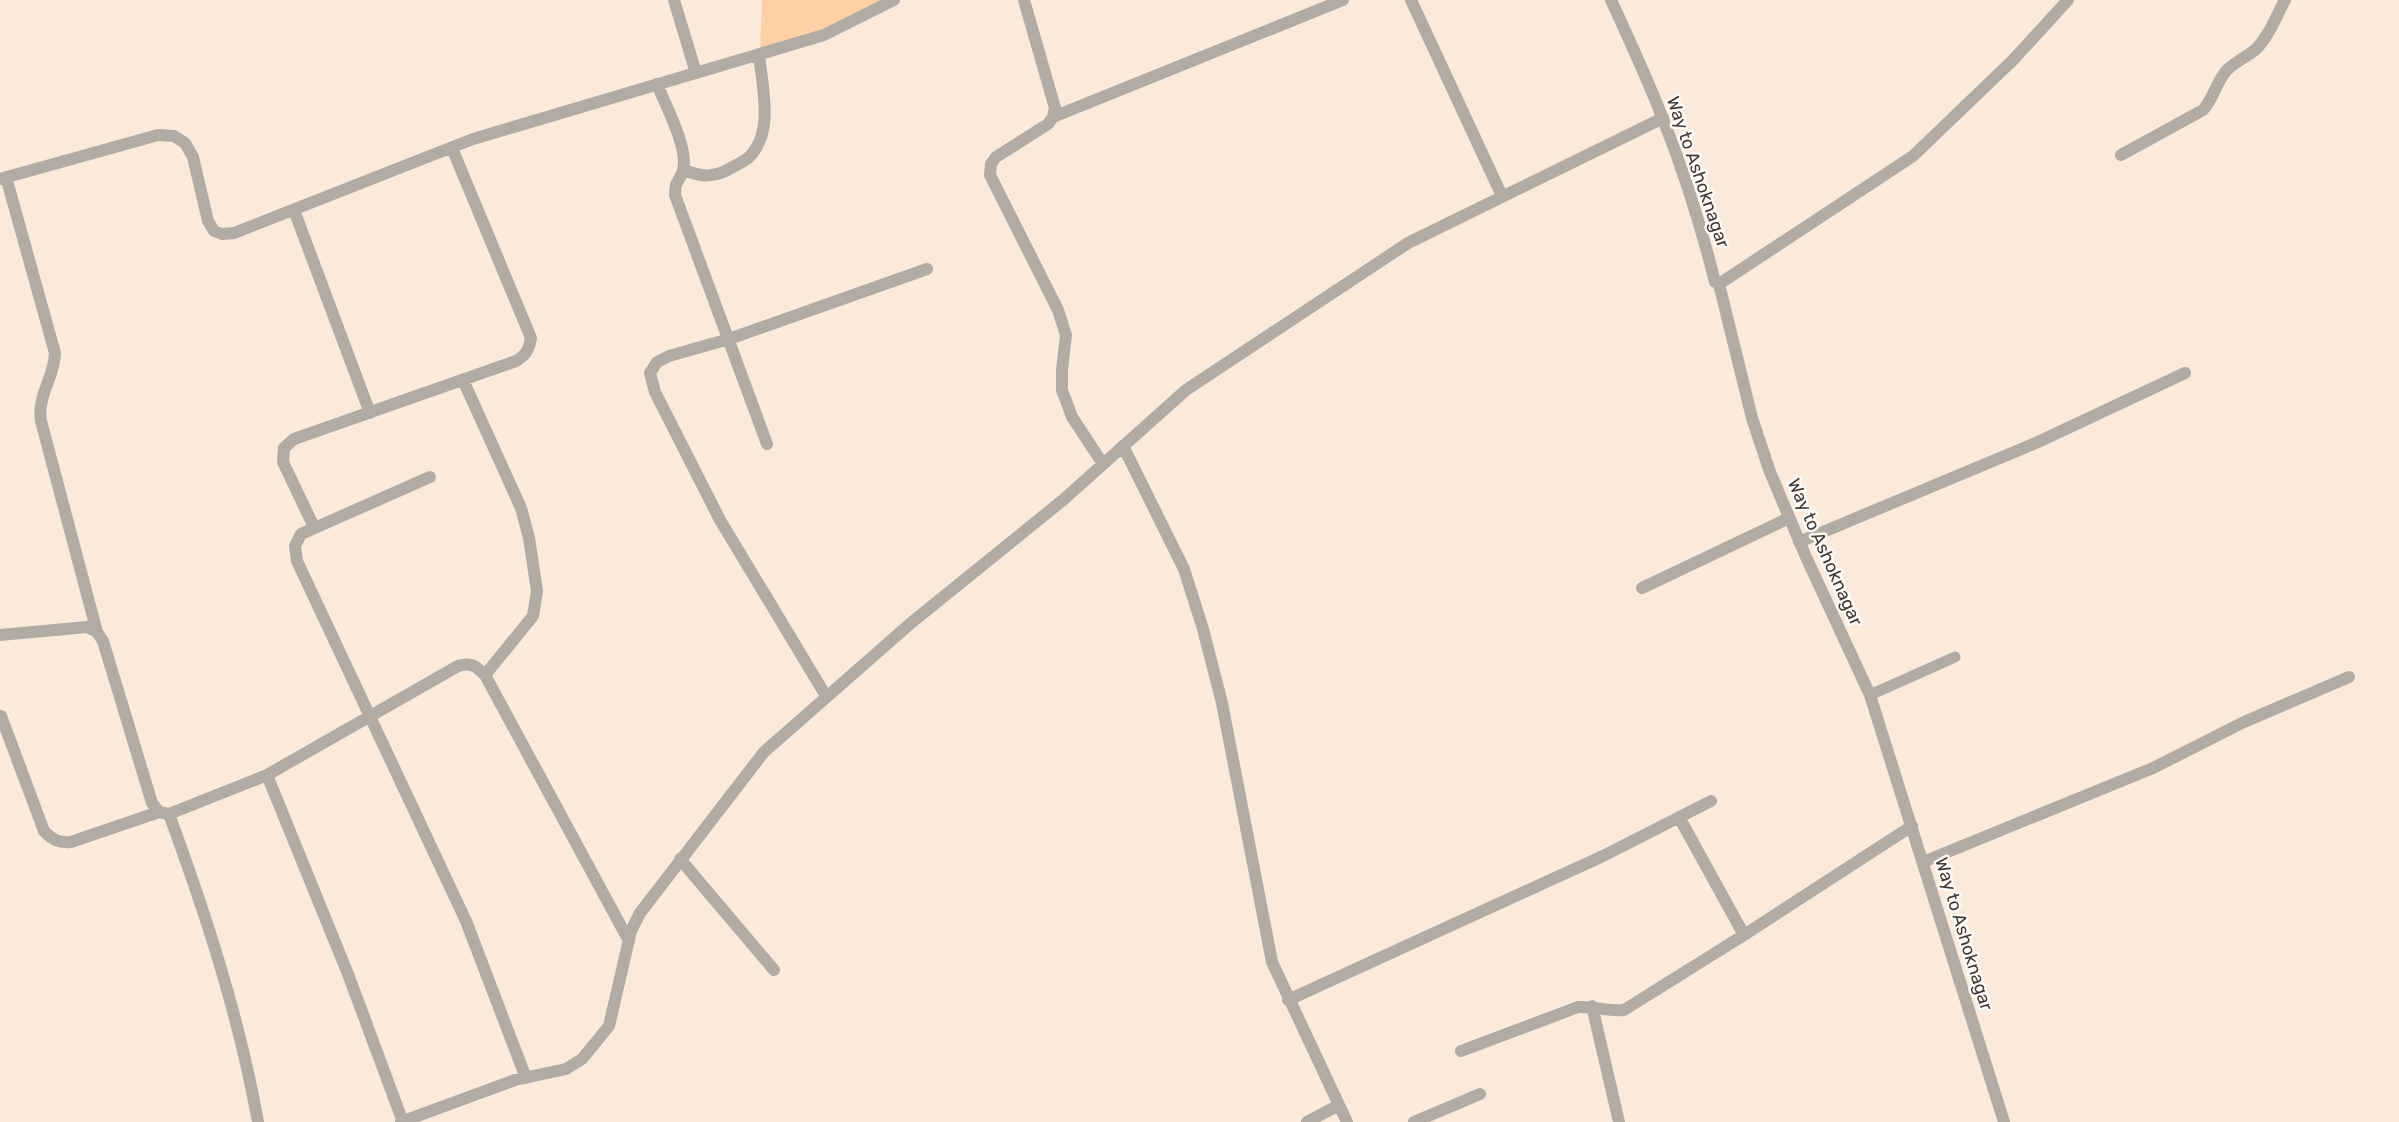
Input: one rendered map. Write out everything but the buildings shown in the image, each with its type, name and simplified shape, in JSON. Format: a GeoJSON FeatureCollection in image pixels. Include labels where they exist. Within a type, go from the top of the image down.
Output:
{"type":"FeatureCollection","features":[{"type":"Feature","properties":{"kind":"street"},"geometry":{"type":"LineString","coordinates":[[674,0],[696,72]]}},
{"type":"Feature","properties":{"kind":"street"},"geometry":{"type":"LineString","coordinates":[[258,1122],[230,994],[202,903],[164,813],[152,803],[107,654],[97,632],[41,422],[41,399],[54,369],[55,353],[3,178],[158,135],[174,136],[185,143],[193,157],[208,221],[214,231],[222,234],[234,233],[511,127],[824,35],[894,0]]}},
{"type":"Feature","properties":{"kind":"street"},"geometry":{"type":"LineString","coordinates":[[1024,0],[1054,108],[1053,117],[1048,124],[996,157],[991,164],[990,175],[1058,310],[1066,336],[1062,390],[1072,417],[1103,464]]}},
{"type":"Feature","properties":{"kind":"street"},"geometry":{"type":"LineString","coordinates":[[1053,117],[1343,0]]}},
{"type":"Feature","properties":{"kind":"street"},"geometry":{"type":"LineString","coordinates":[[1411,0],[1502,196]]}},
{"type":"Feature","properties":{"kind":"street","name":"Way to Ashoknagar"},"geometry":{"type":"LineString","coordinates":[[1611,0],[1663,118],[1699,222],[1715,282],[1720,284],[1752,418],[1770,472],[1799,542],[1870,695],[1924,862],[2004,1122]]}},
{"type":"Feature","properties":{"kind":"street"},"geometry":{"type":"LineString","coordinates":[[1720,284],[1913,156],[2013,60],[2068,0]]}},
{"type":"Feature","properties":{"kind":"street"},"geometry":{"type":"LineString","coordinates":[[2121,155],[2203,110],[2212,101],[2221,78],[2228,69],[2256,49],[2263,40],[2285,0]]}},
{"type":"Feature","properties":{"kind":"street"},"geometry":{"type":"LineString","coordinates":[[684,170],[700,176],[718,175],[748,159],[760,142],[765,123],[760,54]]}},
{"type":"Feature","properties":{"kind":"street"},"geometry":{"type":"LineString","coordinates":[[657,84],[681,146],[684,170],[675,184],[675,196],[767,444]]}},
{"type":"Feature","properties":{"kind":"street"},"geometry":{"type":"LineString","coordinates":[[268,775],[348,974],[403,1122],[526,1078],[566,1069],[582,1059],[594,1047],[609,1026],[629,942],[640,913],[764,752],[826,696],[911,623],[1063,500],[1186,390],[1220,366],[1283,328],[1408,243],[1663,118]]}},
{"type":"Feature","properties":{"kind":"street"},"geometry":{"type":"LineString","coordinates":[[314,527],[282,462],[284,448],[294,440],[463,380],[526,355],[531,338],[452,148]]}},
{"type":"Feature","properties":{"kind":"street"},"geometry":{"type":"LineString","coordinates":[[294,210],[370,413]]}},
{"type":"Feature","properties":{"kind":"street"},"geometry":{"type":"LineString","coordinates":[[826,696],[720,520],[655,392],[650,373],[657,362],[927,270]]}},
{"type":"Feature","properties":{"kind":"street"},"geometry":{"type":"LineString","coordinates":[[1799,542],[2038,442],[2185,374]]}},
{"type":"Feature","properties":{"kind":"street"},"geometry":{"type":"LineString","coordinates":[[463,380],[521,508],[529,538],[537,591],[533,616],[485,675]]}},
{"type":"Feature","properties":{"kind":"street"},"geometry":{"type":"LineString","coordinates":[[1123,446],[1184,569],[1203,628],[1222,703],[1272,962],[1288,1000],[1347,1122]]}},
{"type":"Feature","properties":{"kind":"street"},"geometry":{"type":"LineString","coordinates":[[430,477],[301,534],[295,546],[297,561],[466,921],[526,1078]]}},
{"type":"Feature","properties":{"kind":"street"},"geometry":{"type":"LineString","coordinates":[[1642,588],[1789,518]]}},
{"type":"Feature","properties":{"kind":"street"},"geometry":{"type":"LineString","coordinates":[[0,635],[87,628],[97,632]]}},
{"type":"Feature","properties":{"kind":"street"},"geometry":{"type":"LineString","coordinates":[[1,716],[44,831],[52,839],[61,843],[71,842],[164,813],[268,775],[458,666],[468,663],[477,666],[485,675],[629,942]]}},
{"type":"Feature","properties":{"kind":"street"},"geometry":{"type":"LineString","coordinates":[[1924,862],[2153,768],[2244,722],[2349,676]]}},
{"type":"Feature","properties":{"kind":"street"},"geometry":{"type":"LineString","coordinates":[[1288,1000],[1603,856],[1711,801]]}},
{"type":"Feature","properties":{"kind":"street"},"geometry":{"type":"LineString","coordinates":[[1679,817],[1744,935]]}},
{"type":"Feature","properties":{"kind":"street"},"geometry":{"type":"LineString","coordinates":[[1461,1051],[1578,1007],[1592,1006],[1616,1011],[1624,1010],[1912,826]]}},
{"type":"Feature","properties":{"kind":"street"},"geometry":{"type":"LineString","coordinates":[[680,859],[774,970]]}},
{"type":"Feature","properties":{"kind":"street"},"geometry":{"type":"LineString","coordinates":[[1592,1006],[1619,1122]]}},
{"type":"Feature","properties":{"kind":"street"},"geometry":{"type":"LineString","coordinates":[[1414,1122],[1480,1094]]}},
{"type":"Feature","properties":{"kind":"street"},"geometry":{"type":"LineString","coordinates":[[1307,1122],[1339,1105]]}},
{"type":"Feature","properties":{"kind":"lane"},"geometry":{"type":"LineString","coordinates":[[1870,695],[1955,657]]}},
{"type":"Feature","properties":{"kind":"shaded area"},"geometry":{"type":"Polygon","coordinates":[[[762,0],[894,0],[845,26],[760,54],[762,0]]]}}]}
